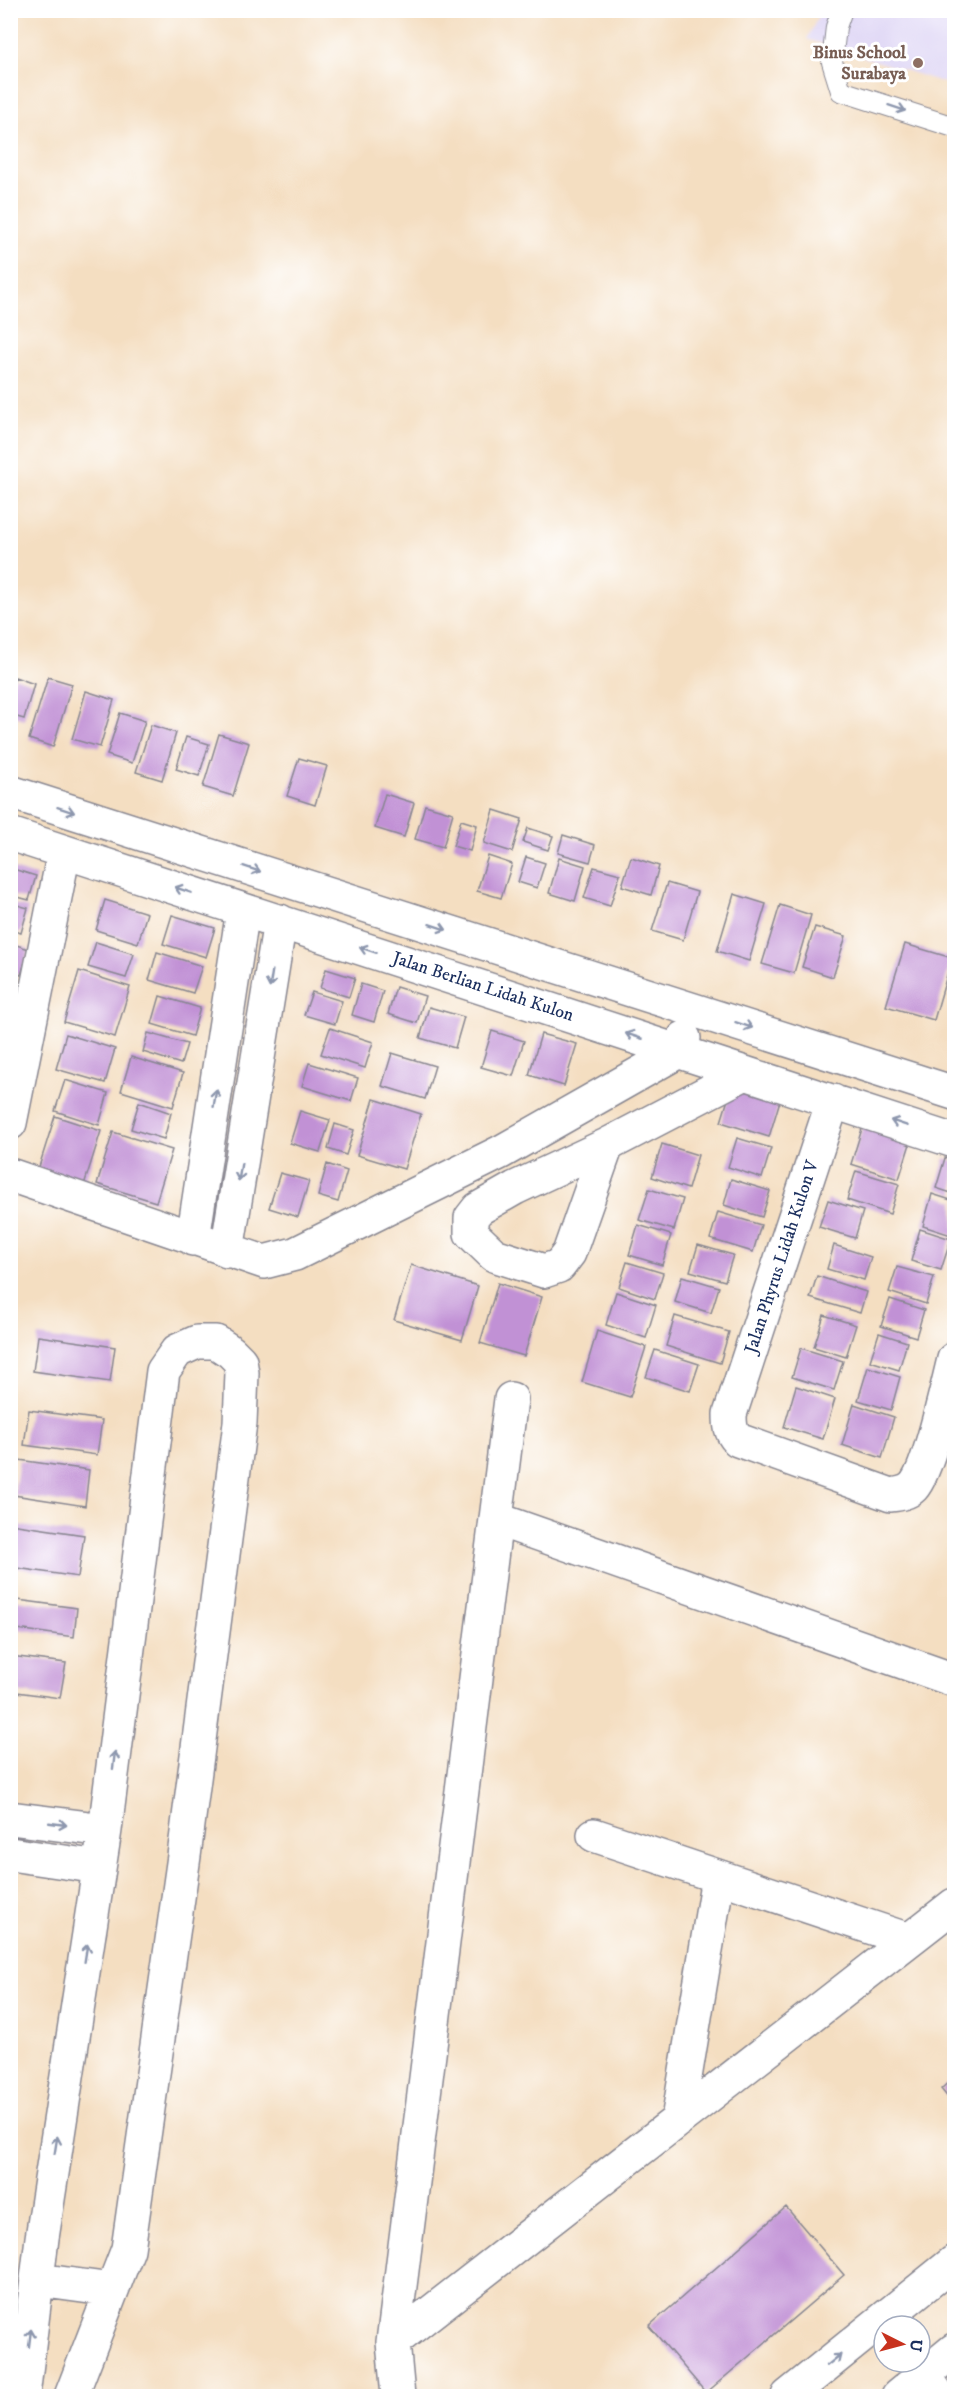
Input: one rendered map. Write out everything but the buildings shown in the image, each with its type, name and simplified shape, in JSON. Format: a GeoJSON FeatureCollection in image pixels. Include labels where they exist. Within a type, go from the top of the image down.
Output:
{"type":"FeatureCollection","features":[{"type":"Feature","properties":{"kind":"street"},"geometry":{"type":"LineString","coordinates":[[10,792],[954,1093]]}},
{"type":"Feature","properties":{"kind":"street","name":"Jalan Berlian Lidah Kulon"},"geometry":{"type":"LineString","coordinates":[[10,834],[954,1141]]}},
{"type":"Feature","properties":{"kind":"street"},"geometry":{"type":"LineString","coordinates":[[10,1123],[64,852]]}},
{"type":"Feature","properties":{"kind":"street"},"geometry":{"type":"LineString","coordinates":[[193,1239],[243,910]]}},
{"type":"Feature","properties":{"kind":"street"},"geometry":{"type":"LineString","coordinates":[[227,1251],[280,921]]}},
{"type":"Feature","properties":{"kind":"street"},"geometry":{"type":"LineString","coordinates":[[10,1175],[264,1262],[295,1254],[501,1152],[679,1051],[696,1009]]}},
{"type":"Feature","properties":{"kind":"street"},"geometry":{"type":"LineString","coordinates":[[788,1086],[807,1045]]}},
{"type":"Feature","properties":{"kind":"street"},"geometry":{"type":"LineString","coordinates":[[607,1145],[745,1072]]}},
{"type":"Feature","properties":{"kind":"street","name":"Jalan Phyrus Lidah Kulon V"},"geometry":{"type":"LineString","coordinates":[[833,1101],[730,1414],[730,1428],[738,1440],[891,1495],[904,1493],[914,1486],[926,1463],[954,1359]]}},
{"type":"Feature","properties":{"kind":"street"},"geometry":{"type":"LineString","coordinates":[[23,2397],[42,2238],[105,1830],[163,1371],[177,1351],[196,1342],[216,1342],[231,1352],[240,1362],[242,1373],[240,1423],[184,1856],[128,2249],[71,2397]]}},
{"type":"Feature","properties":{"kind":"street"},"geometry":{"type":"LineString","coordinates":[[398,2397],[393,2342],[511,1399]]}},
{"type":"Feature","properties":{"kind":"street"},"geometry":{"type":"LineString","coordinates":[[496,1520],[954,1680]]}},
{"type":"Feature","properties":{"kind":"street"},"geometry":{"type":"LineString","coordinates":[[10,1818],[105,1830]]}},
{"type":"Feature","properties":{"kind":"street"},"geometry":{"type":"LineString","coordinates":[[594,1835],[909,1940]]}},
{"type":"Feature","properties":{"kind":"street"},"geometry":{"type":"LineString","coordinates":[[10,1854],[99,1867]]}},
{"type":"Feature","properties":{"kind":"street"},"geometry":{"type":"LineString","coordinates":[[678,2120],[718,1876]]}},
{"type":"Feature","properties":{"kind":"street"},"geometry":{"type":"LineString","coordinates":[[393,2342],[954,1905]]}},
{"type":"Feature","properties":{"kind":"street"},"geometry":{"type":"LineString","coordinates":[[788,2397],[954,2262]]}},
{"type":"Feature","properties":{"kind":"street"},"geometry":{"type":"LineString","coordinates":[[38,2280],[112,2290]]}},
{"type":"Feature","properties":{"kind":"street"},"geometry":{"type":"LineString","coordinates":[[898,2397],[938,2384],[954,2350]]}},
{"type":"Feature","properties":{"kind":"lane"},"geometry":{"type":"LineString","coordinates":[[842,10],[836,27],[832,62],[841,91],[954,127]]}},
{"type":"Feature","properties":{"kind":"shaded area","name":"Binus School Surabaya"},"geometry":{"type":"Polygon","coordinates":[[[821,11],[954,11],[954,86],[807,39],[821,11]]]}},
{"type":"Feature","properties":{"kind":"place","name":"Binus School Surabaya"},"geometry":{"type":"Point","coordinates":[918,63]}}]}
